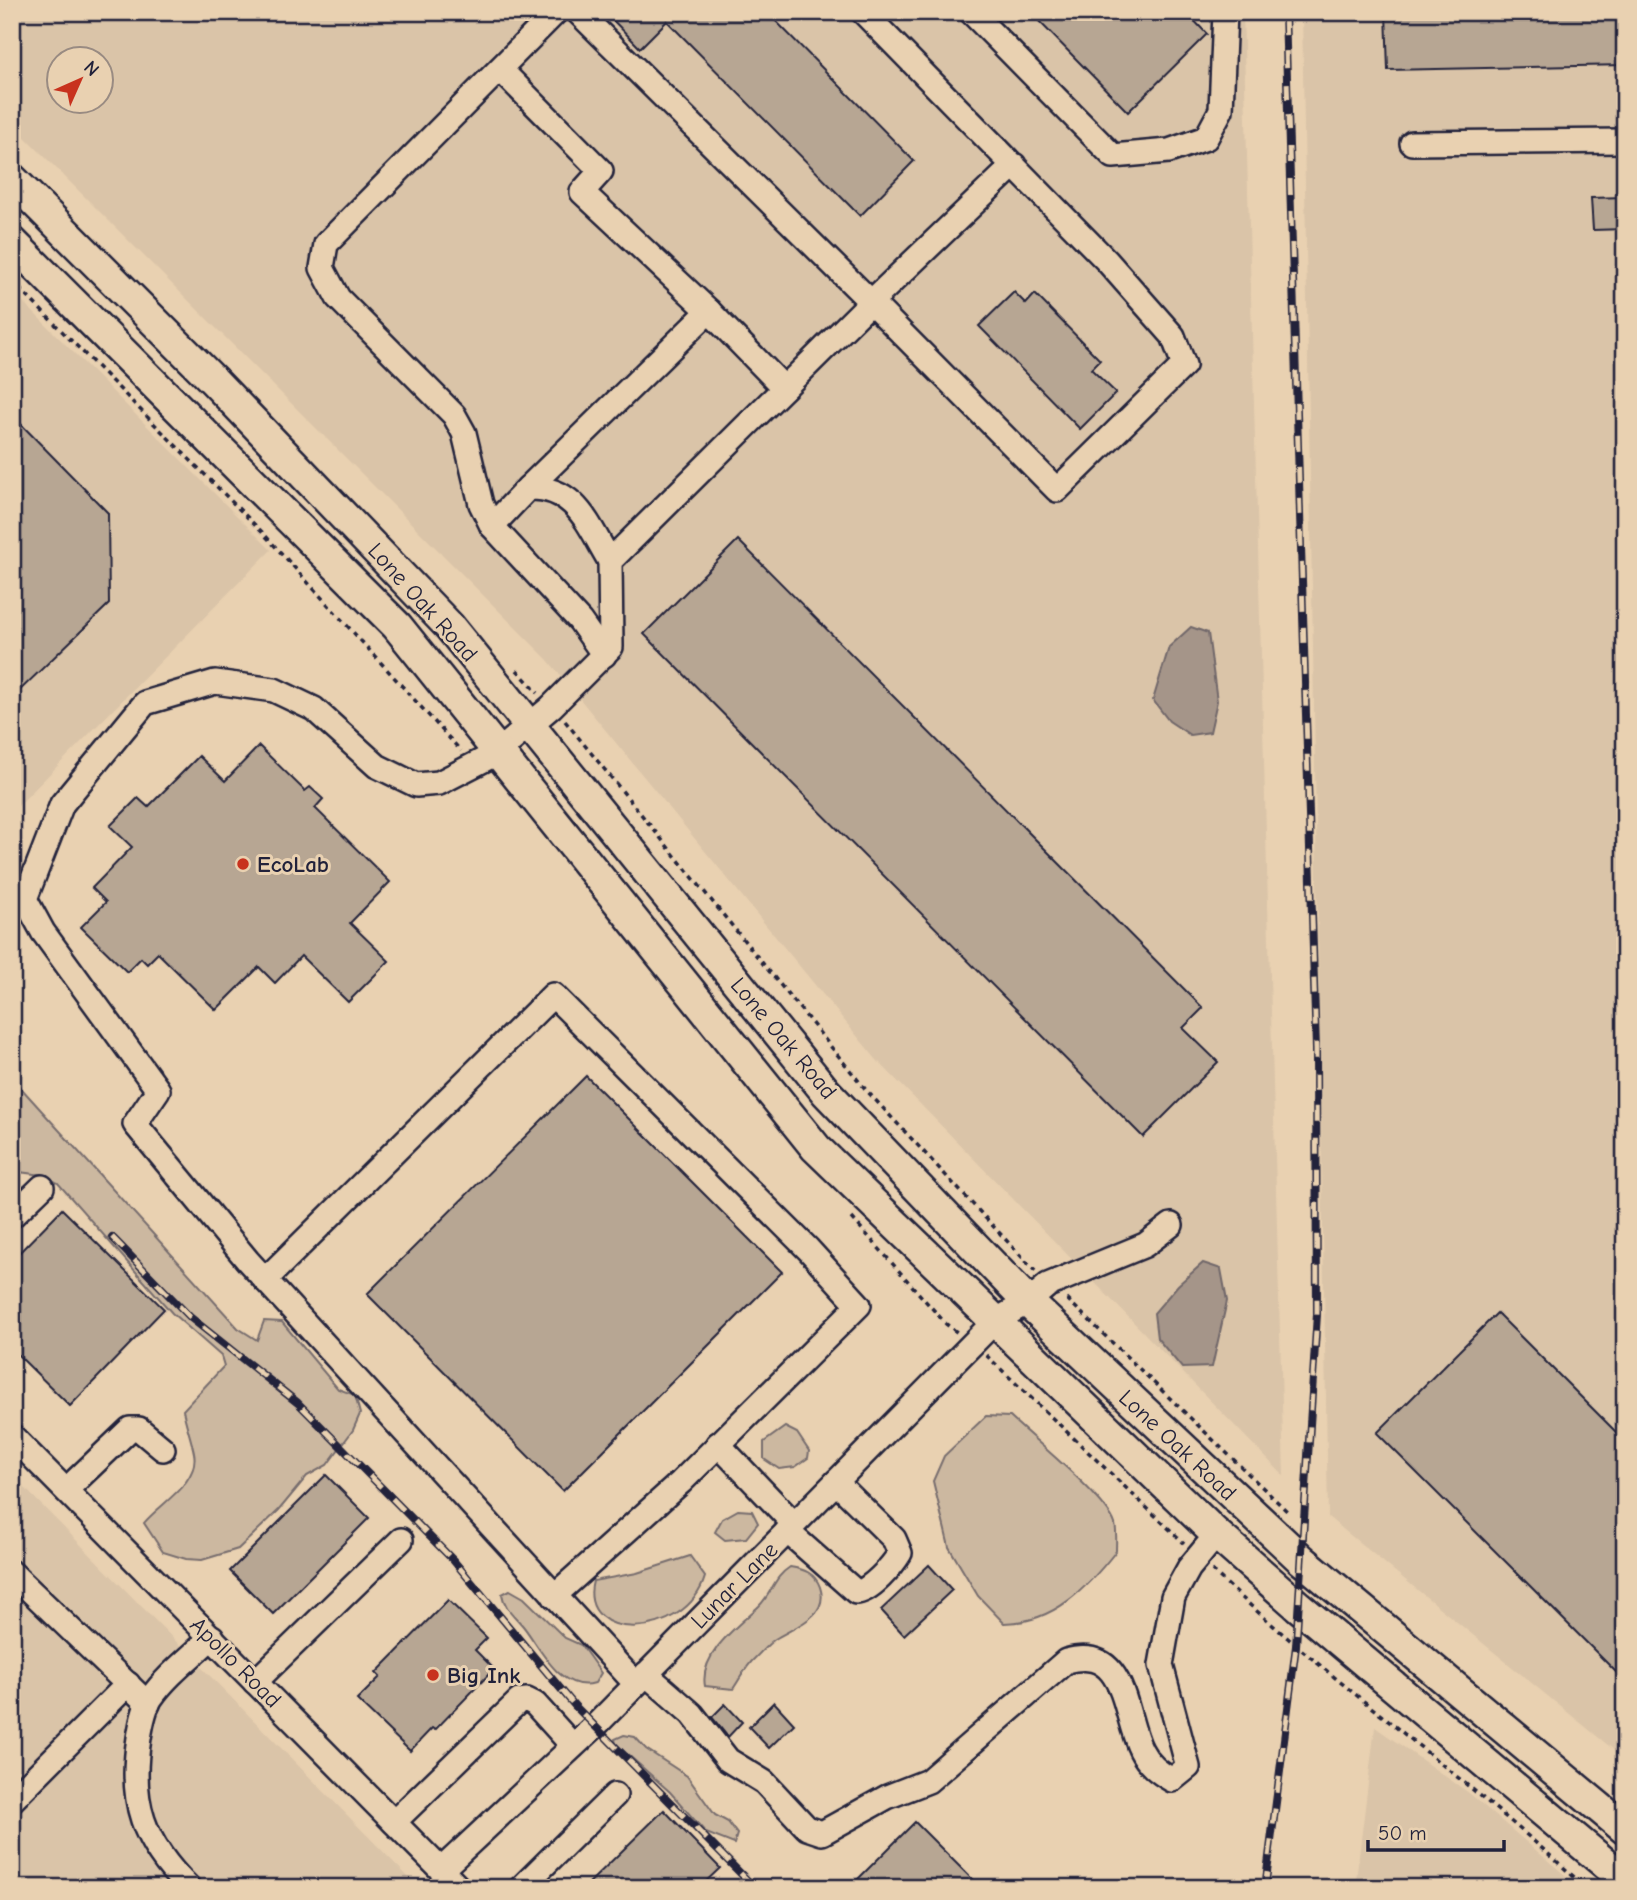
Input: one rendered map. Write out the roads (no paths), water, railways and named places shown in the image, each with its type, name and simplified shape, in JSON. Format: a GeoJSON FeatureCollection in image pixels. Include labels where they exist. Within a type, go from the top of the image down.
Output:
{"type":"FeatureCollection","features":[{"type":"Feature","properties":{"kind":"main road","name":"Lone Oak Road"},"geometry":{"type":"LineString","coordinates":[[17,168],[214,381],[449,626],[541,717],[826,1092],[1038,1294],[1302,1560],[1625,1829]]}},
{"type":"Feature","properties":{"kind":"main road","name":"Lone Oak Road"},"geometry":{"type":"LineString","coordinates":[[12,242],[397,626],[485,759],[816,1148],[1217,1534],[1298,1606],[1625,1880]]}},
{"type":"Feature","properties":{"kind":"street"},"geometry":{"type":"LineString","coordinates":[[556,12],[326,244],[322,268],[338,298],[454,415],[464,433],[481,504],[492,526],[580,621],[604,655]]}},
{"type":"Feature","properties":{"kind":"street"},"geometry":{"type":"LineString","coordinates":[[578,12],[1057,490],[1184,365],[1173,336],[1107,261],[863,12]]}},
{"type":"Feature","properties":{"kind":"street"},"geometry":{"type":"LineString","coordinates":[[971,12],[1113,156],[1169,151],[1206,138],[1222,110],[1225,12]]}},
{"type":"Feature","properties":{"kind":"street"},"geometry":{"type":"LineString","coordinates":[[500,69],[601,172],[582,192],[709,311],[784,388]]}},
{"type":"Feature","properties":{"kind":"street"},"geometry":{"type":"LineString","coordinates":[[1412,144],[1625,141]]}},
{"type":"Feature","properties":{"kind":"street"},"geometry":{"type":"LineString","coordinates":[[610,561],[871,302],[1014,165]]}},
{"type":"Feature","properties":{"kind":"street"},"geometry":{"type":"LineString","coordinates":[[492,526],[709,311]]}},
{"type":"Feature","properties":{"kind":"street"},"geometry":{"type":"LineString","coordinates":[[528,488],[548,487],[564,494],[580,511],[610,561],[611,647],[541,717],[485,759],[439,783],[416,785],[377,766],[314,709],[274,690],[215,682],[145,703],[62,804],[24,899],[43,932],[158,1090],[135,1124],[265,1280],[554,1596],[641,1679],[692,1714],[728,1760],[764,1782],[807,1828],[822,1833],[887,1797],[928,1782],[1066,1661],[1080,1657],[1102,1663],[1118,1679],[1140,1749],[1156,1771],[1172,1780],[1188,1767],[1161,1665],[1168,1624],[1173,1597],[1189,1568],[1217,1534]]}},
{"type":"Feature","properties":{"kind":"street"},"geometry":{"type":"LineString","coordinates":[[265,1280],[553,995],[808,1249],[859,1305],[718,1444],[554,1596]]}},
{"type":"Feature","properties":{"kind":"street"},"geometry":{"type":"LineString","coordinates":[[12,1216],[42,1186]]}},
{"type":"Feature","properties":{"kind":"street","name":"Lunar Lane"},"geometry":{"type":"LineString","coordinates":[[441,1870],[641,1679],[995,1321],[1038,1294],[1145,1245],[1171,1225]]}},
{"type":"Feature","properties":{"kind":"street"},"geometry":{"type":"LineString","coordinates":[[66,1490],[130,1429],[139,1429],[163,1449]]}},
{"type":"Feature","properties":{"kind":"street","name":"Apollo Road"},"geometry":{"type":"LineString","coordinates":[[12,1436],[459,1888]]}},
{"type":"Feature","properties":{"kind":"street"},"geometry":{"type":"LineString","coordinates":[[718,1444],[791,1527],[856,1592],[867,1588],[900,1553],[894,1539],[835,1482]]}},
{"type":"Feature","properties":{"kind":"street"},"geometry":{"type":"LineString","coordinates":[[255,1682],[401,1541]]}},
{"type":"Feature","properties":{"kind":"street"},"geometry":{"type":"LineString","coordinates":[[12,1573],[148,1704]]}},
{"type":"Feature","properties":{"kind":"street"},"geometry":{"type":"LineString","coordinates":[[188,1888],[152,1843],[138,1811],[135,1761],[150,1699],[212,1637]]}},
{"type":"Feature","properties":{"kind":"street"},"geometry":{"type":"LineString","coordinates":[[12,1800],[128,1684]]}},
{"type":"Feature","properties":{"kind":"street"},"geometry":{"type":"LineString","coordinates":[[394,1822],[519,1701],[527,1700],[535,1704],[573,1746]]}},
{"type":"Feature","properties":{"kind":"street"},"geometry":{"type":"LineString","coordinates":[[521,1888],[615,1795]]}},
{"type":"Feature","properties":{"kind":"railway"},"geometry":{"type":"LineString","coordinates":[[1265,1888],[1296,1646],[1317,1314],[1316,1049],[1285,12]]}},
{"type":"Feature","properties":{"kind":"railway"},"geometry":{"type":"LineString","coordinates":[[112,1237],[191,1318],[298,1403],[453,1560],[575,1706],[755,1888]]}},
{"type":"Feature","properties":{"kind":"place","name":"EcoLab"},"geometry":{"type":"Point","coordinates":[243,864]}},
{"type":"Feature","properties":{"kind":"place","name":"Big Ink"},"geometry":{"type":"Point","coordinates":[433,1675]}}]}
